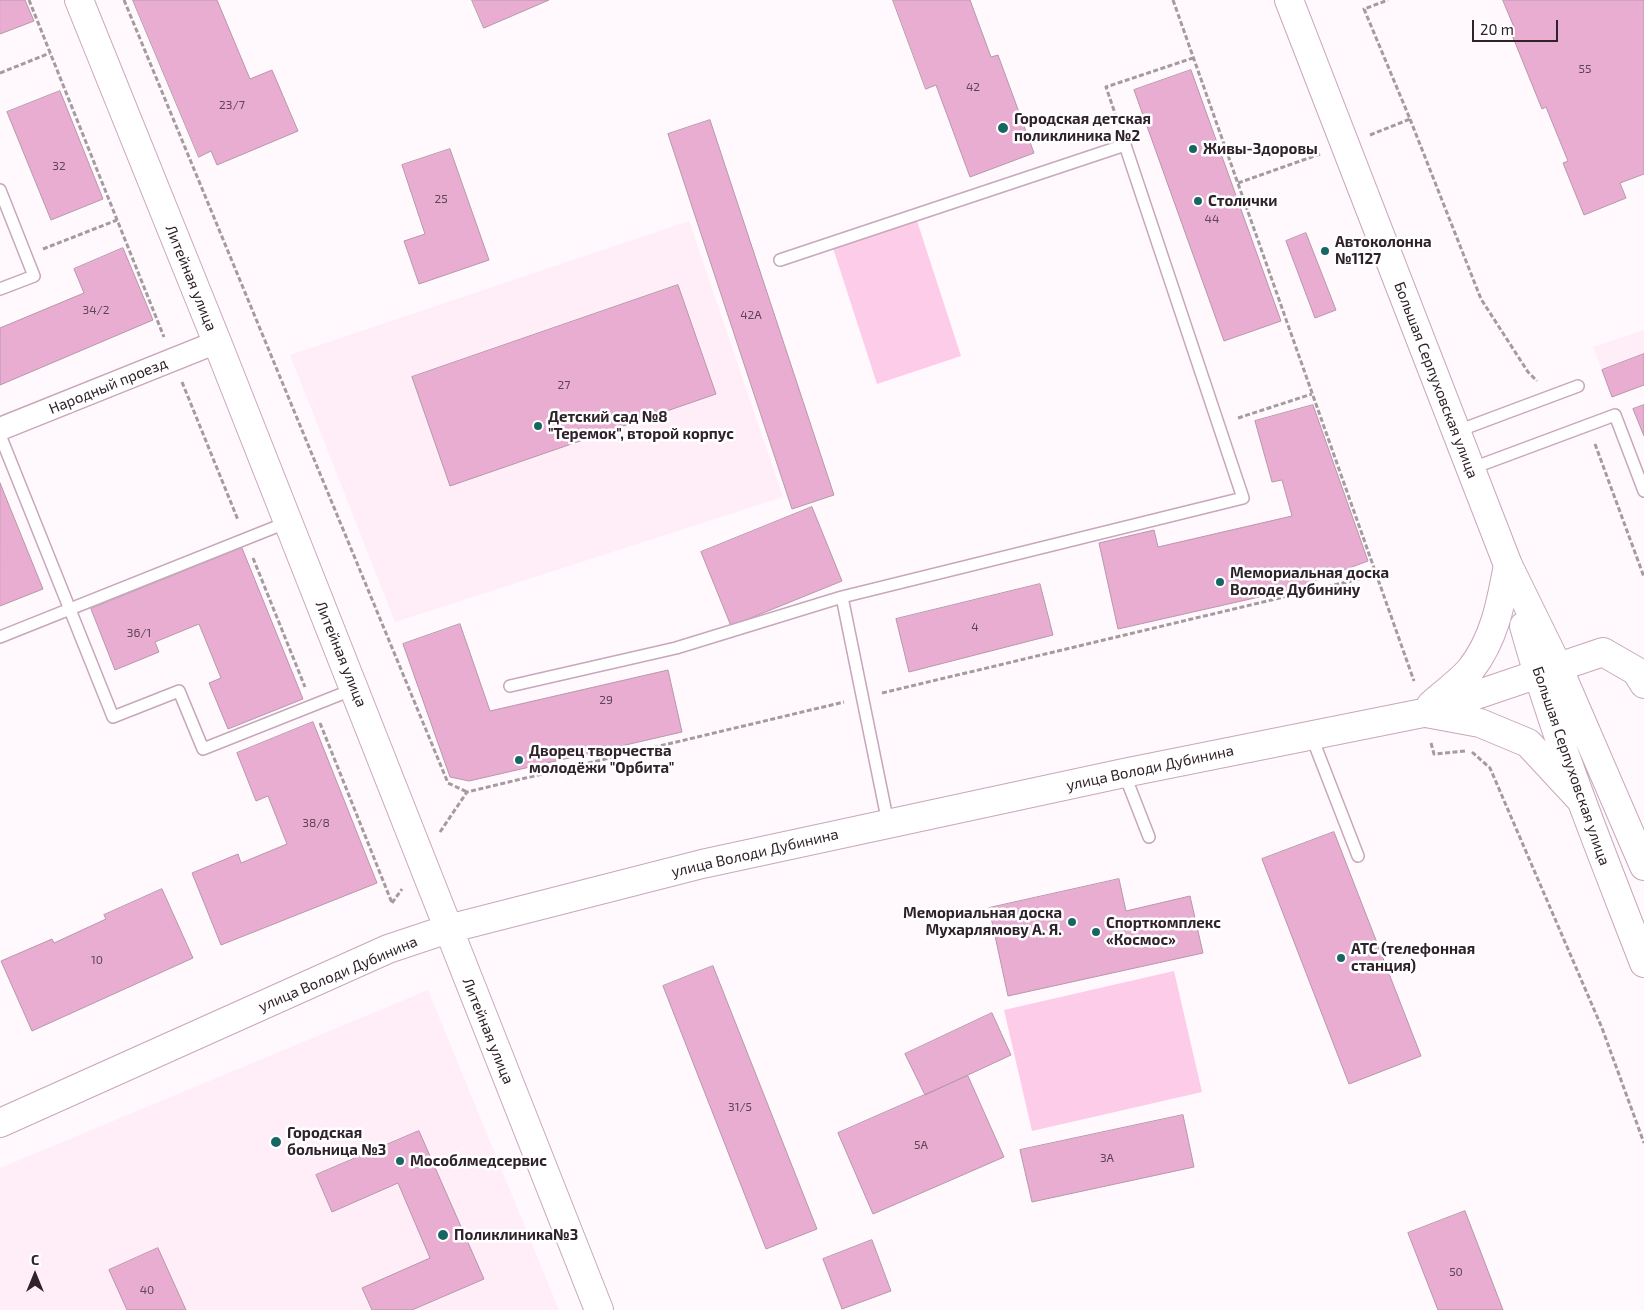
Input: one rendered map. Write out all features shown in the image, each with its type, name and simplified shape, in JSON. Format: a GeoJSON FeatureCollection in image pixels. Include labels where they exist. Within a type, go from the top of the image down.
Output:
{"type":"FeatureCollection","features":[{"type":"Feature","properties":{"kind":"street","name":"Литейная улица"},"geometry":{"type":"LineString","coordinates":[[79,0],[217,342],[599,1310]]}},
{"type":"Feature","properties":{"kind":"street","name":"Большая Серпуховская улица"},"geometry":{"type":"LineString","coordinates":[[1289,0],[1548,671],[1644,866]]}},
{"type":"Feature","properties":{"kind":"street","name":"Народный проезд"},"geometry":{"type":"LineString","coordinates":[[0,429],[217,342]]}},
{"type":"Feature","properties":{"kind":"street"},"geometry":{"type":"LineString","coordinates":[[1422,713],[1470,670],[1490,639],[1500,606],[1508,564]]}},
{"type":"Feature","properties":{"kind":"street","name":"улица Володи Дубинина"},"geometry":{"type":"LineString","coordinates":[[0,1123],[388,950],[448,930],[702,864],[1124,773],[1422,713],[1603,652],[1636,671],[1644,684]]}},
{"type":"Feature","properties":{"kind":"street","name":"Большая Серпуховская улица"},"geometry":{"type":"LineString","coordinates":[[1548,671],[1580,799],[1644,964]]}},
{"type":"Feature","properties":{"kind":"street"},"geometry":{"type":"LineString","coordinates":[[1422,713],[1480,723],[1528,743],[1580,799]]}},
{"type":"Feature","properties":{"kind":"lane"},"geometry":{"type":"LineString","coordinates":[[510,686],[676,648],[842,598],[1244,498],[1125,145],[780,260]]}},
{"type":"Feature","properties":{"kind":"lane"},"geometry":{"type":"LineString","coordinates":[[0,190],[34,276],[0,289]]}},
{"type":"Feature","properties":{"kind":"lane"},"geometry":{"type":"LineString","coordinates":[[1455,432],[1578,386]]}},
{"type":"Feature","properties":{"kind":"lane"},"geometry":{"type":"LineString","coordinates":[[1470,470],[1615,415],[1644,492]]}},
{"type":"Feature","properties":{"kind":"lane"},"geometry":{"type":"LineString","coordinates":[[0,436],[113,717],[179,691],[203,749],[354,689]]}},
{"type":"Feature","properties":{"kind":"lane"},"geometry":{"type":"LineString","coordinates":[[0,637],[288,522]]}},
{"type":"Feature","properties":{"kind":"lane"},"geometry":{"type":"LineString","coordinates":[[842,598],[888,823]]}},
{"type":"Feature","properties":{"kind":"lane"},"geometry":{"type":"LineString","coordinates":[[1311,735],[1358,856]]}},
{"type":"Feature","properties":{"kind":"lane"},"geometry":{"type":"LineString","coordinates":[[1124,773],[1150,837]]}},
{"type":"Feature","properties":{"kind":"path"},"geometry":{"type":"LineString","coordinates":[[29,0],[392,903]]}},
{"type":"Feature","properties":{"kind":"path"},"geometry":{"type":"LineString","coordinates":[[124,0],[448,783],[467,792]]}},
{"type":"Feature","properties":{"kind":"path"},"geometry":{"type":"LineString","coordinates":[[1173,0],[1410,670],[1434,754],[1470,751],[1490,768],[1602,1028],[1644,1142]]}},
{"type":"Feature","properties":{"kind":"path"},"geometry":{"type":"LineString","coordinates":[[0,73],[50,53]]}},
{"type":"Feature","properties":{"kind":"path"},"geometry":{"type":"LineString","coordinates":[[1125,145],[1106,87],[1194,58]]}},
{"type":"Feature","properties":{"kind":"path"},"geometry":{"type":"LineString","coordinates":[[1410,119],[1481,299],[1528,372],[1552,396]]}},
{"type":"Feature","properties":{"kind":"path"},"geometry":{"type":"LineString","coordinates":[[26,256],[117,220]]}},
{"type":"Feature","properties":{"kind":"path"},"geometry":{"type":"LineString","coordinates":[[1219,425],[1312,394]]}},
{"type":"Feature","properties":{"kind":"path"},"geometry":{"type":"LineString","coordinates":[[1584,427],[1591,435],[1644,577]]}},
{"type":"Feature","properties":{"kind":"shaded area","name":"Детский сад №8 \"Теремок\", второй корпус"},"geometry":{"type":"Polygon","coordinates":[[[689,221],[783,497],[395,622],[290,355],[689,221]]]}},
{"type":"Feature","properties":{"kind":"shaded area"},"geometry":{"type":"Polygon","coordinates":[[[917,221],[961,356],[877,384],[833,248],[917,221]]]}},
{"type":"Feature","properties":{"kind":"shaded area"},"geometry":{"type":"Polygon","coordinates":[[[1644,330],[1644,354],[1602,370],[1593,347],[1644,330]]]}},
{"type":"Feature","properties":{"kind":"shaded area"},"geometry":{"type":"Polygon","coordinates":[[[1174,971],[1202,1092],[1032,1131],[1004,1010],[1174,971]]]}},
{"type":"Feature","properties":{"kind":"shaded area","name":"Городская больница №3"},"geometry":{"type":"Polygon","coordinates":[[[428,990],[559,1310],[0,1310],[0,1168],[428,990]]]}},
{"type":"Feature","properties":{"kind":"building"},"geometry":{"type":"Polygon","coordinates":[[[0,0],[25,0],[34,21],[0,34],[0,0]]]}},
{"type":"Feature","properties":{"kind":"building"},"geometry":{"type":"Polygon","coordinates":[[[133,0],[217,0],[250,79],[272,70],[298,131],[217,165],[211,151],[199,157],[133,0]]]}},
{"type":"Feature","properties":{"kind":"building"},"geometry":{"type":"Polygon","coordinates":[[[472,0],[549,0],[484,28],[472,0]]]}},
{"type":"Feature","properties":{"kind":"building"},"geometry":{"type":"Polygon","coordinates":[[[893,0],[970,0],[991,57],[998,55],[1034,153],[970,177],[936,85],[926,89],[893,0]]]}},
{"type":"Feature","properties":{"kind":"building"},"geometry":{"type":"Polygon","coordinates":[[[1503,0],[1644,0],[1644,174],[1620,183],[1626,198],[1584,215],[1563,163],[1568,161],[1546,107],[1542,109],[1510,30],[1514,28],[1503,0]]]}},
{"type":"Feature","properties":{"kind":"building"},"geometry":{"type":"Polygon","coordinates":[[[1191,70],[1281,321],[1224,341],[1134,90],[1191,70]]]}},
{"type":"Feature","properties":{"kind":"building"},"geometry":{"type":"Polygon","coordinates":[[[60,91],[103,199],[51,220],[7,112],[60,91]]]}},
{"type":"Feature","properties":{"kind":"building"},"geometry":{"type":"Polygon","coordinates":[[[710,120],[834,495],[792,509],[668,134],[710,120]]]}},
{"type":"Feature","properties":{"kind":"building"},"geometry":{"type":"Polygon","coordinates":[[[450,149],[489,260],[419,284],[404,241],[425,234],[402,165],[450,149]]]}},
{"type":"Feature","properties":{"kind":"building"},"geometry":{"type":"Polygon","coordinates":[[[1306,233],[1336,310],[1315,318],[1286,241],[1306,233]]]}},
{"type":"Feature","properties":{"kind":"building"},"geometry":{"type":"Polygon","coordinates":[[[123,248],[153,320],[0,385],[0,328],[84,293],[74,269],[123,248]]]}},
{"type":"Feature","properties":{"kind":"building"},"geometry":{"type":"Polygon","coordinates":[[[678,285],[716,394],[450,486],[412,377],[678,285]]]}},
{"type":"Feature","properties":{"kind":"building"},"geometry":{"type":"Polygon","coordinates":[[[1644,354],[1644,385],[1612,397],[1602,370],[1644,354]]]}},
{"type":"Feature","properties":{"kind":"building"},"geometry":{"type":"Polygon","coordinates":[[[1313,405],[1368,561],[1290,590],[1118,629],[1099,543],[1154,530],[1158,547],[1292,516],[1282,480],[1272,482],[1255,421],[1313,405]]]}},
{"type":"Feature","properties":{"kind":"building"},"geometry":{"type":"Polygon","coordinates":[[[1644,405],[1644,436],[1633,409],[1644,405]]]}},
{"type":"Feature","properties":{"kind":"building"},"geometry":{"type":"Polygon","coordinates":[[[0,483],[43,589],[0,606],[0,483]]]}},
{"type":"Feature","properties":{"kind":"building"},"geometry":{"type":"Polygon","coordinates":[[[812,507],[842,581],[731,626],[701,552],[812,507]]]}},
{"type":"Feature","properties":{"kind":"building"},"geometry":{"type":"Polygon","coordinates":[[[242,548],[303,699],[228,729],[209,683],[221,678],[199,624],[155,642],[159,652],[115,670],[91,609],[242,548]]]}},
{"type":"Feature","properties":{"kind":"building"},"geometry":{"type":"Polygon","coordinates":[[[1040,584],[1053,635],[909,672],[896,619],[1040,584]]]}},
{"type":"Feature","properties":{"kind":"building"},"geometry":{"type":"Polygon","coordinates":[[[460,624],[490,711],[668,670],[682,732],[469,781],[450,777],[403,644],[460,624]]]}},
{"type":"Feature","properties":{"kind":"building"},"geometry":{"type":"Polygon","coordinates":[[[313,722],[377,883],[221,945],[192,873],[238,854],[241,863],[287,844],[268,796],[256,801],[237,753],[313,722]]]}},
{"type":"Feature","properties":{"kind":"building","name":"АТС (телефонная станция)"},"geometry":{"type":"Polygon","coordinates":[[[1334,832],[1421,1056],[1349,1084],[1262,859],[1334,832]]]}},
{"type":"Feature","properties":{"kind":"building","name":"Спорткомплекс «Космос»"},"geometry":{"type":"Polygon","coordinates":[[[1119,879],[1126,911],[1190,896],[1203,953],[1008,996],[989,908],[1119,879]]]}},
{"type":"Feature","properties":{"kind":"building"},"geometry":{"type":"Polygon","coordinates":[[[162,889],[193,958],[32,1031],[1,961],[52,939],[54,943],[106,919],[104,915],[162,889]]]}},
{"type":"Feature","properties":{"kind":"building"},"geometry":{"type":"Polygon","coordinates":[[[713,966],[817,1229],[766,1249],[663,986],[713,966]]]}},
{"type":"Feature","properties":{"kind":"building"},"geometry":{"type":"Polygon","coordinates":[[[992,1013],[1011,1055],[925,1095],[905,1054],[992,1013]]]}},
{"type":"Feature","properties":{"kind":"building"},"geometry":{"type":"Polygon","coordinates":[[[968,1076],[1004,1157],[873,1214],[838,1133],[968,1076]]]}},
{"type":"Feature","properties":{"kind":"building"},"geometry":{"type":"Polygon","coordinates":[[[1183,1115],[1194,1167],[1032,1202],[1020,1150],[1183,1115]]]}},
{"type":"Feature","properties":{"kind":"building","name":"Поликлиника№3"},"geometry":{"type":"Polygon","coordinates":[[[419,1131],[484,1279],[412,1310],[372,1310],[362,1288],[430,1258],[398,1183],[332,1212],[316,1175],[419,1131]]]}},
{"type":"Feature","properties":{"kind":"building"},"geometry":{"type":"Polygon","coordinates":[[[1465,1211],[1503,1310],[1438,1310],[1408,1233],[1465,1211]]]}},
{"type":"Feature","properties":{"kind":"building"},"geometry":{"type":"Polygon","coordinates":[[[872,1240],[891,1291],[842,1309],[823,1259],[872,1240]]]}},
{"type":"Feature","properties":{"kind":"building"},"geometry":{"type":"Polygon","coordinates":[[[158,1248],[186,1310],[127,1310],[109,1270],[158,1248]]]}},
{"type":"Feature","properties":{"kind":"place","name":"Городская детская поликлиника №2"},"geometry":{"type":"Point","coordinates":[1003,128]}},
{"type":"Feature","properties":{"kind":"place","name":"Живы-Здоровы"},"geometry":{"type":"Point","coordinates":[1193,149]}},
{"type":"Feature","properties":{"kind":"place","name":"Столички"},"geometry":{"type":"Point","coordinates":[1198,201]}},
{"type":"Feature","properties":{"kind":"place","name":"Автоколонна №1127"},"geometry":{"type":"Point","coordinates":[1325,251]}},
{"type":"Feature","properties":{"kind":"place","name":"Детский сад №8 \"Теремок\", второй корпус"},"geometry":{"type":"Point","coordinates":[538,426]}},
{"type":"Feature","properties":{"kind":"place","name":"Мемориальная доска Володе Дубинину"},"geometry":{"type":"Point","coordinates":[1220,582]}},
{"type":"Feature","properties":{"kind":"place","name":"Дворец творчества молодёжи \"Орбита\""},"geometry":{"type":"Point","coordinates":[519,760]}},
{"type":"Feature","properties":{"kind":"place","name":"Мемориальная доска Мухарлямову А. Я."},"geometry":{"type":"Point","coordinates":[1072,922]}},
{"type":"Feature","properties":{"kind":"place","name":"Спорткомплекс «Космос»"},"geometry":{"type":"Point","coordinates":[1096,932]}},
{"type":"Feature","properties":{"kind":"place","name":"АТС (телефонная станция)"},"geometry":{"type":"Point","coordinates":[1341,958]}},
{"type":"Feature","properties":{"kind":"place","name":"Городская больница №3"},"geometry":{"type":"Point","coordinates":[276,1142]}},
{"type":"Feature","properties":{"kind":"place","name":"Мособлмедсервис"},"geometry":{"type":"Point","coordinates":[400,1161]}},
{"type":"Feature","properties":{"kind":"place","name":"Поликлиника№3"},"geometry":{"type":"Point","coordinates":[443,1235]}}]}
